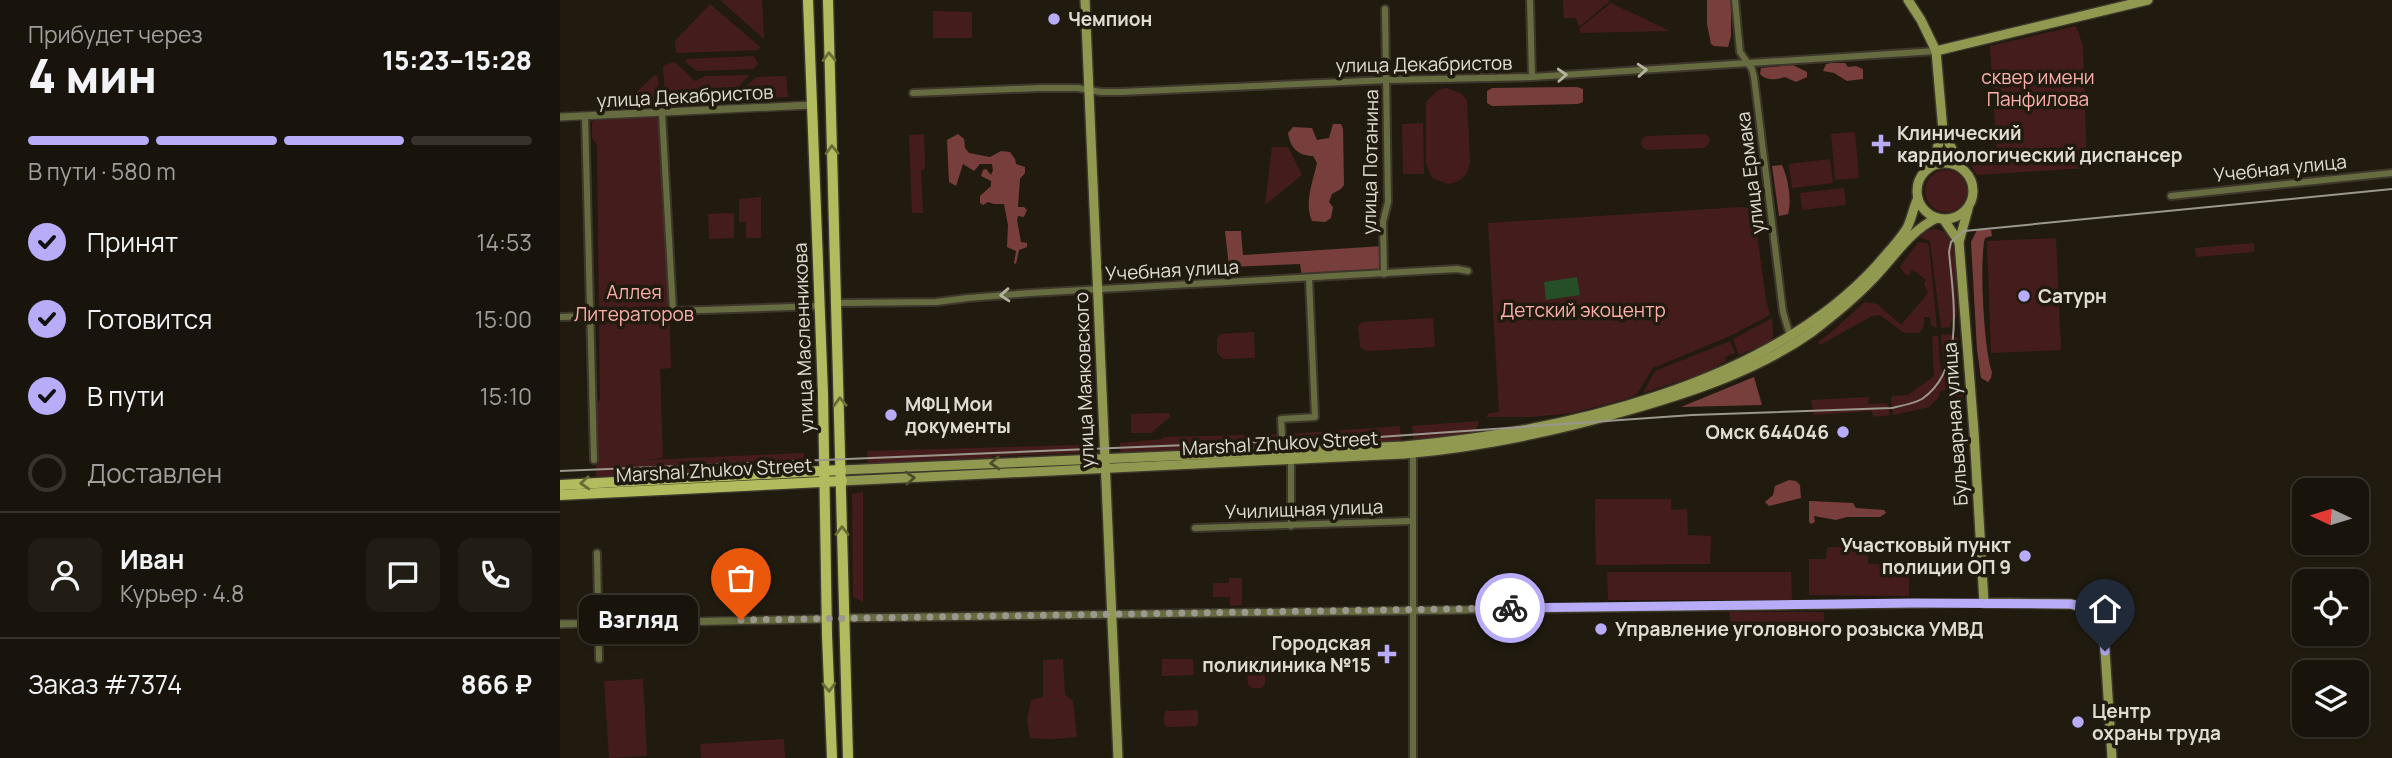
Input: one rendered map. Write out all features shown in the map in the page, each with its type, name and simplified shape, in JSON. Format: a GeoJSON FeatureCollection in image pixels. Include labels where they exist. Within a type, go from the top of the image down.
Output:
{"type":"FeatureCollection","features":[{"type":"Feature","properties":{"kind":"main road","name":"улица Масленникова"},"geometry":{"type":"LineString","coordinates":[[808,0],[832,758]]}},
{"type":"Feature","properties":{"kind":"main road","name":"улица Масленникова"},"geometry":{"type":"LineString","coordinates":[[828,0],[848,758]]}},
{"type":"Feature","properties":{"kind":"main road","name":"улица Маяковского"},"geometry":{"type":"LineString","coordinates":[[1085,0],[1118,758]]}},
{"type":"Feature","properties":{"kind":"main road"},"geometry":{"type":"LineString","coordinates":[[1908,0],[1922,20],[1936,51],[1943,131],[1961,167],[1968,174],[1974,191],[1968,209],[1954,219],[1940,219],[1923,209],[1918,198],[1920,178],[1931,166],[1943,131]]}},
{"type":"Feature","properties":{"kind":"main road"},"geometry":{"type":"LineString","coordinates":[[1936,51],[2148,0]]}},
{"type":"Feature","properties":{"kind":"main road"},"geometry":{"type":"LineString","coordinates":[[812,106],[824,106],[831,114]]}},
{"type":"Feature","properties":{"kind":"main road"},"geometry":{"type":"LineString","coordinates":[[1931,166],[1951,163],[1961,167]]}},
{"type":"Feature","properties":{"kind":"main road"},"geometry":{"type":"LineString","coordinates":[[815,198],[824,201],[834,197]]}},
{"type":"Feature","properties":{"kind":"main road","name":"Marshal Zhukov Street"},"geometry":{"type":"LineString","coordinates":[[1792,340],[1866,277],[1904,233],[1918,198]]}},
{"type":"Feature","properties":{"kind":"main road","name":"Бульварная улица"},"geometry":{"type":"LineString","coordinates":[[1968,209],[1959,242],[1984,603]]}},
{"type":"Feature","properties":{"kind":"main road","name":"Marshal Zhukov Street"},"geometry":{"type":"LineString","coordinates":[[842,475],[1105,470],[1414,449],[1514,431],[1620,406],[1720,372],[1792,340],[1852,299],[1876,277],[1915,231],[1940,219]]}},
{"type":"Feature","properties":{"kind":"main road","name":"Бульварная улица"},"geometry":{"type":"LineString","coordinates":[[1940,219],[1959,242]]}},
{"type":"Feature","properties":{"kind":"main road"},"geometry":{"type":"LineString","coordinates":[[819,300],[837,303]]}},
{"type":"Feature","properties":{"kind":"main road","name":"Marshal Zhukov Street"},"geometry":{"type":"LineString","coordinates":[[560,495],[1105,459],[1286,457]]}},
{"type":"Feature","properties":{"kind":"main road","name":"Marshal Zhukov Street"},"geometry":{"type":"LineString","coordinates":[[560,485],[825,476]]}},
{"type":"Feature","properties":{"kind":"main road"},"geometry":{"type":"LineString","coordinates":[[826,575],[834,579],[843,575]]}},
{"type":"Feature","properties":{"kind":"main road"},"geometry":{"type":"LineString","coordinates":[[1984,603],[2071,604],[2082,607],[2095,617],[2104,635],[2112,758]]}},
{"type":"Feature","properties":{"kind":"main road"},"geometry":{"type":"LineString","coordinates":[[827,619],[843,618]]}},
{"type":"Feature","properties":{"kind":"street"},"geometry":{"type":"LineString","coordinates":[[1530,0],[1532,77]]}},
{"type":"Feature","properties":{"kind":"street","name":"улица Ермака"},"geometry":{"type":"LineString","coordinates":[[1735,0],[1740,52],[1754,77],[1783,312],[1792,340]]}},
{"type":"Feature","properties":{"kind":"street","name":"улица Потанина"},"geometry":{"type":"LineString","coordinates":[[1384,274],[1383,222],[1388,202],[1385,9]]}},
{"type":"Feature","properties":{"kind":"street","name":"улица Декабристов"},"geometry":{"type":"LineString","coordinates":[[913,93],[1040,88],[1132,92],[1388,80],[1532,77],[1936,51]]}},
{"type":"Feature","properties":{"kind":"street","name":"улица Декабристов"},"geometry":{"type":"LineString","coordinates":[[560,117],[812,106]]}},
{"type":"Feature","properties":{"kind":"street"},"geometry":{"type":"LineString","coordinates":[[662,113],[673,311],[819,300]]}},
{"type":"Feature","properties":{"kind":"street"},"geometry":{"type":"LineString","coordinates":[[585,116],[594,460]]}},
{"type":"Feature","properties":{"kind":"street","name":"Учебная улица"},"geometry":{"type":"LineString","coordinates":[[2171,196],[2392,173]]}},
{"type":"Feature","properties":{"kind":"street","name":"Учебная улица"},"geometry":{"type":"LineString","coordinates":[[837,303],[936,302],[1073,291],[1457,269],[1468,271]]}},
{"type":"Feature","properties":{"kind":"street"},"geometry":{"type":"LineString","coordinates":[[1291,526],[1282,419],[1315,417],[1309,278]]}},
{"type":"Feature","properties":{"kind":"street"},"geometry":{"type":"LineString","coordinates":[[560,317],[591,316]]}},
{"type":"Feature","properties":{"kind":"street"},"geometry":{"type":"LineString","coordinates":[[1413,758],[1414,449]]}},
{"type":"Feature","properties":{"kind":"street","name":"Училищная улица"},"geometry":{"type":"LineString","coordinates":[[1195,528],[1413,521]]}},
{"type":"Feature","properties":{"kind":"street"},"geometry":{"type":"LineString","coordinates":[[597,553],[599,659]]}},
{"type":"Feature","properties":{"kind":"street"},"geometry":{"type":"LineString","coordinates":[[843,618],[1984,603]]}},
{"type":"Feature","properties":{"kind":"street"},"geometry":{"type":"LineString","coordinates":[[560,624],[827,619]]}},
{"type":"Feature","properties":{"kind":"green space"},"geometry":{"type":"Polygon","coordinates":[[[720,0],[762,0],[764,39],[720,0]]]}},
{"type":"Feature","properties":{"kind":"green space"},"geometry":{"type":"Polygon","coordinates":[[[1563,0],[1610,1],[1579,27],[1576,18],[1564,18],[1563,0]]]}},
{"type":"Feature","properties":{"kind":"green space"},"geometry":{"type":"Polygon","coordinates":[[[1611,3],[1670,31],[1580,33],[1580,28],[1611,3]]]}},
{"type":"Feature","properties":{"kind":"green space"},"geometry":{"type":"Polygon","coordinates":[[[710,4],[760,47],[759,50],[676,53],[675,41],[710,4]]]}},
{"type":"Feature","properties":{"kind":"green space"},"geometry":{"type":"Polygon","coordinates":[[[933,11],[972,12],[972,38],[933,38],[933,11]]]}},
{"type":"Feature","properties":{"kind":"green space","name":"сквер имени Панфилова"},"geometry":{"type":"Polygon","coordinates":[[[2076,26],[2083,46],[2087,168],[1977,175],[1964,154],[1997,157],[1990,46],[2076,26]]]}},
{"type":"Feature","properties":{"kind":"green space"},"geometry":{"type":"Polygon","coordinates":[[[754,56],[758,64],[753,69],[697,71],[685,62],[687,59],[754,56]]]}},
{"type":"Feature","properties":{"kind":"green space"},"geometry":{"type":"Polygon","coordinates":[[[675,62],[695,81],[705,76],[749,75],[728,99],[719,100],[708,94],[704,95],[702,100],[666,101],[663,68],[664,65],[675,62]]]}},
{"type":"Feature","properties":{"kind":"green space"},"geometry":{"type":"Polygon","coordinates":[[[655,75],[658,77],[659,101],[631,103],[631,97],[655,75]]]}},
{"type":"Feature","properties":{"kind":"green space"},"geometry":{"type":"Polygon","coordinates":[[[786,76],[788,97],[732,100],[756,77],[786,76]]]}},
{"type":"Feature","properties":{"kind":"green space"},"geometry":{"type":"Polygon","coordinates":[[[1446,88],[1462,94],[1467,101],[1470,162],[1463,177],[1448,184],[1432,178],[1426,163],[1426,102],[1438,90],[1446,88]]]}},
{"type":"Feature","properties":{"kind":"green space","name":"Аллея Литераторов"},"geometry":{"type":"Polygon","coordinates":[[[660,117],[671,368],[660,369],[663,458],[643,460],[804,453],[805,465],[596,479],[595,405],[600,400],[597,145],[592,138],[592,122],[597,119],[660,117]]]}},
{"type":"Feature","properties":{"kind":"green space"},"geometry":{"type":"Polygon","coordinates":[[[1423,123],[1424,174],[1403,174],[1402,124],[1423,123]]]}},
{"type":"Feature","properties":{"kind":"green space"},"geometry":{"type":"Polygon","coordinates":[[[1855,132],[1859,178],[1835,180],[1831,134],[1855,132]]]}},
{"type":"Feature","properties":{"kind":"green space"},"geometry":{"type":"Polygon","coordinates":[[[924,134],[925,169],[921,170],[923,213],[912,213],[909,135],[924,134]]]}},
{"type":"Feature","properties":{"kind":"green space"},"geometry":{"type":"Polygon","coordinates":[[[1703,134],[1710,140],[1704,148],[1648,150],[1643,148],[1641,143],[1647,136],[1703,134]]]}},
{"type":"Feature","properties":{"kind":"green space"},"geometry":{"type":"Polygon","coordinates":[[[1272,147],[1288,147],[1302,175],[1265,205],[1272,147]]]}},
{"type":"Feature","properties":{"kind":"green space"},"geometry":{"type":"Polygon","coordinates":[[[1830,159],[1833,183],[1792,188],[1789,164],[1830,159]]]}},
{"type":"Feature","properties":{"kind":"green space"},"geometry":{"type":"Polygon","coordinates":[[[1946,170],[1961,176],[1967,191],[1961,206],[1946,212],[1931,206],[1925,191],[1931,176],[1946,170]]]}},
{"type":"Feature","properties":{"kind":"green space"},"geometry":{"type":"Polygon","coordinates":[[[1844,188],[1846,205],[1802,210],[1800,193],[1844,188]]]}},
{"type":"Feature","properties":{"kind":"green space"},"geometry":{"type":"Polygon","coordinates":[[[761,197],[761,238],[746,238],[746,222],[739,222],[739,199],[761,197]]]}},
{"type":"Feature","properties":{"kind":"green space","name":"Детский экоцентр"},"geometry":{"type":"Polygon","coordinates":[[[1741,207],[1754,213],[1770,315],[1730,336],[1653,368],[1637,394],[1627,399],[1572,413],[1486,417],[1489,413],[1499,412],[1488,223],[1741,207]]]}},
{"type":"Feature","properties":{"kind":"green space"},"geometry":{"type":"Polygon","coordinates":[[[734,213],[734,238],[709,239],[708,214],[734,213]]]}},
{"type":"Feature","properties":{"kind":"green space"},"geometry":{"type":"Polygon","coordinates":[[[1936,229],[1950,238],[1956,276],[1957,316],[1950,327],[1941,328],[1930,241],[1918,237],[1936,229]]]}},
{"type":"Feature","properties":{"kind":"green space","name":"Сатурн"},"geometry":{"type":"Polygon","coordinates":[[[2056,238],[2061,350],[1991,353],[1987,241],[2056,238]]]}},
{"type":"Feature","properties":{"kind":"green space"},"geometry":{"type":"Polygon","coordinates":[[[1918,242],[1927,243],[1929,247],[1937,328],[1931,325],[1930,317],[1924,317],[1924,326],[1919,333],[1904,333],[1880,315],[1872,316],[1820,345],[1818,342],[1865,302],[1877,304],[1901,325],[1928,293],[1924,284],[1926,280],[1912,269],[1909,275],[1906,275],[1900,267],[1918,242]]]}},
{"type":"Feature","properties":{"kind":"green space"},"geometry":{"type":"Polygon","coordinates":[[[2254,243],[2254,252],[2196,257],[2195,248],[2254,243]]]}},
{"type":"Feature","properties":{"kind":"green space"},"geometry":{"type":"Polygon","coordinates":[[[1433,318],[1435,347],[1366,351],[1360,347],[1358,326],[1362,322],[1433,318]]]}},
{"type":"Feature","properties":{"kind":"green space"},"geometry":{"type":"Polygon","coordinates":[[[1772,318],[1773,341],[1739,355],[1733,339],[1772,318]]]}},
{"type":"Feature","properties":{"kind":"green space"},"geometry":{"type":"Polygon","coordinates":[[[1254,332],[1255,358],[1223,359],[1217,353],[1217,338],[1221,334],[1254,332]]]}},
{"type":"Feature","properties":{"kind":"green space"},"geometry":{"type":"Polygon","coordinates":[[[1949,334],[1959,339],[1963,399],[1955,397],[1952,381],[1944,366],[1941,335],[1949,334]]]}},
{"type":"Feature","properties":{"kind":"green space"},"geometry":{"type":"Polygon","coordinates":[[[1932,336],[1938,336],[1940,365],[1950,389],[1940,391],[1939,397],[1929,407],[1893,415],[1893,396],[1908,395],[1934,376],[1932,336]]]}},
{"type":"Feature","properties":{"kind":"green space"},"geometry":{"type":"Polygon","coordinates":[[[1730,341],[1735,353],[1725,357],[1726,361],[1704,373],[1643,393],[1655,371],[1730,341]]]}},
{"type":"Feature","properties":{"kind":"green space"},"geometry":{"type":"Polygon","coordinates":[[[1869,397],[1868,404],[1887,403],[1890,415],[1873,417],[1872,411],[1814,415],[1811,400],[1869,397]]]}},
{"type":"Feature","properties":{"kind":"green space"},"geometry":{"type":"Polygon","coordinates":[[[1170,413],[1170,417],[1151,433],[1131,433],[1131,414],[1170,413]]]}},
{"type":"Feature","properties":{"kind":"green space"},"geometry":{"type":"Polygon","coordinates":[[[1479,421],[1475,434],[1414,443],[1412,426],[1479,421]]]}},
{"type":"Feature","properties":{"kind":"green space"},"geometry":{"type":"Polygon","coordinates":[[[1400,426],[1401,443],[1376,445],[1375,431],[1367,431],[1365,445],[1292,448],[1288,434],[1400,426]]]}},
{"type":"Feature","properties":{"kind":"green space"},"geometry":{"type":"Polygon","coordinates":[[[1279,434],[1278,447],[1121,456],[1120,443],[1164,437],[1279,434]]]}},
{"type":"Feature","properties":{"kind":"green space"},"geometry":{"type":"Polygon","coordinates":[[[1079,445],[1079,453],[993,456],[962,462],[868,466],[867,451],[1079,445]]]}},
{"type":"Feature","properties":{"kind":"green space"},"geometry":{"type":"Polygon","coordinates":[[[863,492],[863,602],[853,597],[852,494],[863,492]]]}},
{"type":"Feature","properties":{"kind":"green space"},"geometry":{"type":"Polygon","coordinates":[[[1595,499],[1671,499],[1671,510],[1687,509],[1688,535],[1711,536],[1710,564],[1596,565],[1595,499]]]}},
{"type":"Feature","properties":{"kind":"green space"},"geometry":{"type":"Polygon","coordinates":[[[1827,547],[1868,547],[1868,564],[1895,564],[1895,571],[1909,571],[1909,596],[1809,595],[1809,559],[1826,559],[1827,547]]]}},
{"type":"Feature","properties":{"kind":"green space"},"geometry":{"type":"Polygon","coordinates":[[[1607,572],[1791,572],[1792,600],[1608,600],[1607,572]]]}},
{"type":"Feature","properties":{"kind":"green space"},"geometry":{"type":"Polygon","coordinates":[[[1229,578],[1242,578],[1242,605],[1230,606],[1230,597],[1213,597],[1213,583],[1229,583],[1229,578]]]}},
{"type":"Feature","properties":{"kind":"green space"},"geometry":{"type":"Polygon","coordinates":[[[1730,612],[1824,612],[1824,622],[1730,622],[1730,612]]]}},
{"type":"Feature","properties":{"kind":"green space"},"geometry":{"type":"Polygon","coordinates":[[[1686,623],[1825,624],[1825,632],[1686,630],[1686,623]]]}},
{"type":"Feature","properties":{"kind":"green space"},"geometry":{"type":"Polygon","coordinates":[[[1246,657],[1265,657],[1265,684],[1262,688],[1252,688],[1248,684],[1246,657]]]}},
{"type":"Feature","properties":{"kind":"green space"},"geometry":{"type":"Polygon","coordinates":[[[1063,659],[1065,695],[1073,701],[1077,737],[1030,738],[1027,720],[1031,700],[1043,697],[1043,660],[1063,659]]]}},
{"type":"Feature","properties":{"kind":"green space"},"geometry":{"type":"Polygon","coordinates":[[[1162,659],[1193,659],[1194,675],[1162,676],[1162,659]]]}},
{"type":"Feature","properties":{"kind":"green space"},"geometry":{"type":"Polygon","coordinates":[[[643,679],[647,756],[609,758],[604,681],[643,679]]]}},
{"type":"Feature","properties":{"kind":"green space"},"geometry":{"type":"Polygon","coordinates":[[[1196,710],[1196,726],[1167,727],[1164,724],[1166,711],[1196,710]]]}},
{"type":"Feature","properties":{"kind":"green space"},"geometry":{"type":"Polygon","coordinates":[[[784,739],[785,758],[701,758],[700,744],[784,739]]]}},
{"type":"Feature","properties":{"kind":"shaded area"},"geometry":{"type":"Polygon","coordinates":[[[1707,0],[1731,0],[1731,36],[1728,47],[1711,44],[1707,24],[1707,0]]]}},
{"type":"Feature","properties":{"kind":"shaded area"},"geometry":{"type":"Polygon","coordinates":[[[1845,63],[1848,67],[1863,69],[1863,79],[1847,81],[1834,73],[1823,71],[1826,64],[1845,63]]]}},
{"type":"Feature","properties":{"kind":"shaded area"},"geometry":{"type":"Polygon","coordinates":[[[1793,65],[1807,72],[1807,77],[1796,82],[1785,77],[1768,79],[1760,74],[1761,68],[1793,65]]]}},
{"type":"Feature","properties":{"kind":"shaded area"},"geometry":{"type":"Polygon","coordinates":[[[1492,88],[1583,89],[1583,102],[1578,104],[1492,106],[1487,103],[1487,91],[1492,88]]]}},
{"type":"Feature","properties":{"kind":"shaded area"},"geometry":{"type":"Polygon","coordinates":[[[1333,124],[1341,124],[1343,129],[1344,185],[1332,194],[1329,202],[1333,207],[1331,218],[1325,222],[1312,221],[1309,199],[1317,163],[1313,156],[1296,150],[1288,133],[1293,127],[1312,128],[1317,140],[1329,138],[1333,124]]]}},
{"type":"Feature","properties":{"kind":"shaded area"},"geometry":{"type":"Polygon","coordinates":[[[958,134],[964,139],[969,153],[990,157],[1001,151],[1010,152],[1016,164],[1025,167],[1025,173],[1020,179],[1018,207],[1027,210],[1024,217],[1018,216],[1017,220],[1021,242],[1027,243],[1027,247],[1019,250],[1016,264],[1016,251],[1007,247],[1008,225],[1004,204],[980,203],[980,196],[991,186],[991,181],[981,176],[986,169],[991,175],[992,164],[980,164],[974,171],[963,164],[956,186],[949,182],[947,140],[958,134]]]}},
{"type":"Feature","properties":{"kind":"shaded area"},"geometry":{"type":"Polygon","coordinates":[[[1782,165],[1788,183],[1790,203],[1788,214],[1779,216],[1772,166],[1782,165]]]}},
{"type":"Feature","properties":{"kind":"shaded area"},"geometry":{"type":"Polygon","coordinates":[[[1977,230],[1991,230],[1992,236],[1985,238],[1982,265],[1985,326],[1992,372],[1988,382],[1981,378],[1977,350],[1971,242],[1977,230]]]}},
{"type":"Feature","properties":{"kind":"shaded area"},"geometry":{"type":"Polygon","coordinates":[[[1225,231],[1241,231],[1243,255],[1383,246],[1383,273],[1302,277],[1300,264],[1229,267],[1225,231]]]}},
{"type":"Feature","properties":{"kind":"shaded area"},"geometry":{"type":"Polygon","coordinates":[[[1577,277],[1580,295],[1546,300],[1544,282],[1577,277]]]}},
{"type":"Feature","properties":{"kind":"shaded area"},"geometry":{"type":"Polygon","coordinates":[[[1754,377],[1762,405],[1681,407],[1754,377]]]}},
{"type":"Feature","properties":{"kind":"shaded area"},"geometry":{"type":"Polygon","coordinates":[[[1789,480],[1800,485],[1801,498],[1769,506],[1765,502],[1773,495],[1775,486],[1789,480]]]}},
{"type":"Feature","properties":{"kind":"shaded area"},"geometry":{"type":"Polygon","coordinates":[[[1809,501],[1853,503],[1856,508],[1884,510],[1886,513],[1880,517],[1847,517],[1836,520],[1814,516],[1815,522],[1811,524],[1809,501]]]}},
{"type":"Feature","properties":{"kind":"tram line"},"geometry":{"type":"LineString","coordinates":[[560,471],[1379,437],[1692,415],[1891,408],[1922,399],[1936,386],[1945,370],[1954,331],[1949,252],[1951,242],[1964,231],[2392,189]]}},
{"type":"Feature","properties":{"kind":"way so far"},"geometry":{"type":"LineString","coordinates":[[741,620],[1008,618],[1510,608]]}},
{"type":"Feature","properties":{"kind":"place","name":"Чемпион"},"geometry":{"type":"Point","coordinates":[1054,19]}},
{"type":"Feature","properties":{"kind":"place","name":"Клинический кардиологический диспансер"},"geometry":{"type":"Point","coordinates":[1881,144]}},
{"type":"Feature","properties":{"kind":"place","name":"Сатурн"},"geometry":{"type":"Point","coordinates":[2024,296]}},
{"type":"Feature","properties":{"kind":"place","name":"МФЦ Мои документы"},"geometry":{"type":"Point","coordinates":[891,415]}},
{"type":"Feature","properties":{"kind":"place","name":"Омск 644046"},"geometry":{"type":"Point","coordinates":[1843,432]}},
{"type":"Feature","properties":{"kind":"place","name":"Участковый пункт полиции ОП 9"},"geometry":{"type":"Point","coordinates":[2025,556]}},
{"type":"Feature","properties":{"kind":"place","name":"Взгляд"},"geometry":{"type":"Point","coordinates":[741,620]}},
{"type":"Feature","properties":{"kind":"place","name":"Управление уголовного розыска УМВД"},"geometry":{"type":"Point","coordinates":[1601,629]}},
{"type":"Feature","properties":{"kind":"place","name":"Городская поликлиника №15"},"geometry":{"type":"Point","coordinates":[1387,654]}},
{"type":"Feature","properties":{"kind":"place","name":"Центр охраны труда"},"geometry":{"type":"Point","coordinates":[2078,722]}},
{"type":"Feature","properties":{"kind":"route"},"geometry":{"type":"LineString","coordinates":[[1510,608],[1912,603],[2071,604],[2082,607],[2095,617],[2104,635],[2105,651]]}}]}
